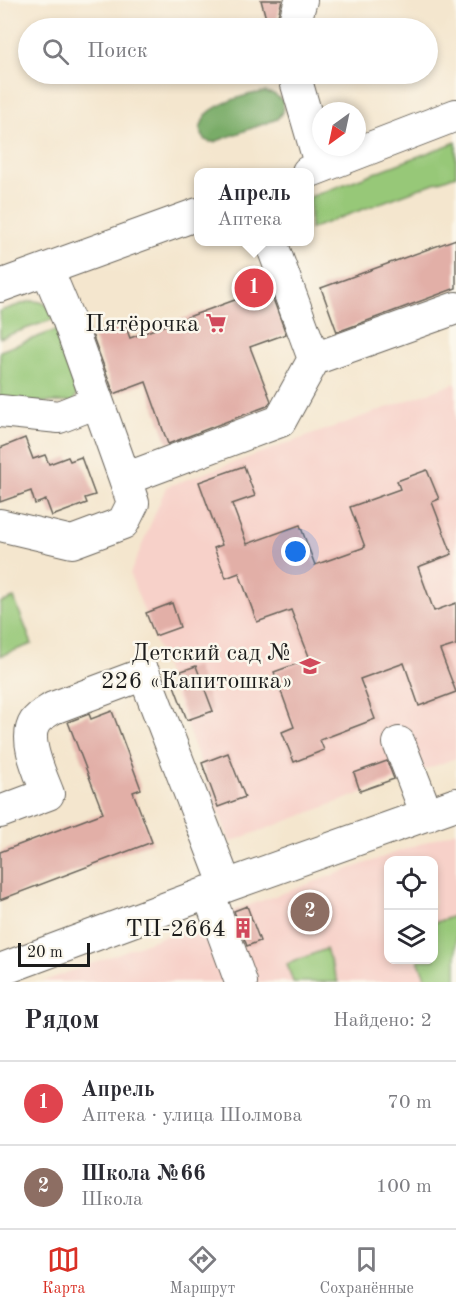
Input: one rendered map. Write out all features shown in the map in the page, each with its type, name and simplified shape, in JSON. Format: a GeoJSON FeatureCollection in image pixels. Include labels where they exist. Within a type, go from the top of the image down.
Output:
{"type":"FeatureCollection","features":[{"type":"Feature","properties":{"kind":"street"},"geometry":{"type":"LineString","coordinates":[[296,18],[301,0]]}},
{"type":"Feature","properties":{"kind":"street"},"geometry":{"type":"LineString","coordinates":[[296,84],[314,168]]}},
{"type":"Feature","properties":{"kind":"street"},"geometry":{"type":"LineString","coordinates":[[314,170],[456,115]]}},
{"type":"Feature","properties":{"kind":"street"},"geometry":{"type":"LineString","coordinates":[[0,286],[194,214]]}},
{"type":"Feature","properties":{"kind":"street"},"geometry":{"type":"LineString","coordinates":[[272,246],[314,359]]}},
{"type":"Feature","properties":{"kind":"street"},"geometry":{"type":"LineString","coordinates":[[0,525],[72,542],[123,523],[133,503],[68,319],[47,269]]}},
{"type":"Feature","properties":{"kind":"street"},"geometry":{"type":"LineString","coordinates":[[125,479],[280,421],[314,359],[456,308]]}},
{"type":"Feature","properties":{"kind":"street"},"geometry":{"type":"LineString","coordinates":[[0,411],[59,417],[97,402]]}},
{"type":"Feature","properties":{"kind":"street"},"geometry":{"type":"LineString","coordinates":[[0,812],[48,794],[31,746],[30,736],[34,723],[43,714],[53,708],[144,674],[217,889],[241,982]]}},
{"type":"Feature","properties":{"kind":"street"},"geometry":{"type":"LineString","coordinates":[[399,743],[427,814]]}},
{"type":"Feature","properties":{"kind":"street"},"geometry":{"type":"LineString","coordinates":[[0,970],[217,889],[456,804]]}},
{"type":"Feature","properties":{"kind":"shaded area","name":"Детский сад № 226 «Капитошка»"},"geometry":{"type":"Polygon","coordinates":[[[456,383],[456,758],[230,842],[130,574],[166,487],[456,383]]]}},
{"type":"Feature","properties":{"kind":"shaded area"},"geometry":{"type":"Polygon","coordinates":[[[456,831],[456,982],[42,982],[384,857],[384,964],[438,964],[438,856],[386,856],[456,831]]]}},
{"type":"Feature","properties":{"kind":"green space"},"geometry":{"type":"Polygon","coordinates":[[[265,92],[274,94],[283,101],[283,111],[277,119],[214,142],[204,138],[200,129],[205,117],[211,111],[234,99],[265,92]]]}},
{"type":"Feature","properties":{"kind":"green space"},"geometry":{"type":"Polygon","coordinates":[[[456,142],[456,175],[314,228],[314,195],[456,142]]]}},
{"type":"Feature","properties":{"kind":"green space"},"geometry":{"type":"Polygon","coordinates":[[[31,301],[47,305],[54,319],[0,338],[0,311],[31,301]]]}},
{"type":"Feature","properties":{"kind":"green space"},"geometry":{"type":"Polygon","coordinates":[[[59,329],[80,388],[73,402],[0,403],[0,351],[59,329]]]}},
{"type":"Feature","properties":{"kind":"green space"},"geometry":{"type":"Polygon","coordinates":[[[14,598],[32,644],[0,656],[0,603],[14,598]]]}},
{"type":"Feature","properties":{"kind":"green space"},"geometry":{"type":"Polygon","coordinates":[[[456,915],[456,982],[427,982],[420,964],[438,964],[438,922],[456,915]]]}},
{"type":"Feature","properties":{"kind":"green space"},"geometry":{"type":"Polygon","coordinates":[[[326,949],[338,982],[293,982],[287,964],[326,949]]]}},
{"type":"Feature","properties":{"kind":"building"},"geometry":{"type":"Polygon","coordinates":[[[261,0],[282,0],[278,18],[266,18],[261,0]]]}},
{"type":"Feature","properties":{"kind":"building"},"geometry":{"type":"Polygon","coordinates":[[[456,239],[456,288],[337,332],[321,288],[456,239]]]}},
{"type":"Feature","properties":{"kind":"building"},"geometry":{"type":"Polygon","coordinates":[[[265,277],[286,334],[250,347],[271,401],[267,406],[168,444],[146,382],[114,394],[92,334],[124,322],[130,338],[246,296],[242,285],[265,277]]]}},
{"type":"Feature","properties":{"kind":"building"},"geometry":{"type":"Polygon","coordinates":[[[25,438],[33,459],[45,455],[49,464],[68,457],[70,461],[81,457],[95,495],[85,498],[87,503],[52,516],[46,500],[35,504],[31,491],[0,502],[0,448],[25,438]]]}},
{"type":"Feature","properties":{"kind":"building"},"geometry":{"type":"Polygon","coordinates":[[[244,466],[255,496],[232,504],[247,544],[300,525],[315,565],[365,547],[350,507],[400,489],[397,481],[427,470],[439,499],[432,502],[452,554],[418,567],[434,611],[456,603],[456,645],[440,650],[456,692],[419,706],[404,663],[360,679],[375,719],[320,740],[324,750],[294,762],[282,732],[294,727],[274,672],[310,659],[291,610],[257,622],[239,573],[226,578],[214,548],[222,545],[199,482],[244,466]]]}},
{"type":"Feature","properties":{"kind":"building"},"geometry":{"type":"Polygon","coordinates":[[[172,603],[180,627],[155,636],[146,613],[172,603]]]}},
{"type":"Feature","properties":{"kind":"building"},"geometry":{"type":"Polygon","coordinates":[[[196,666],[213,711],[187,720],[170,675],[196,666]]]}},
{"type":"Feature","properties":{"kind":"building"},"geometry":{"type":"Polygon","coordinates":[[[112,711],[141,789],[133,792],[152,842],[0,900],[0,852],[103,813],[68,722],[89,714],[91,719],[112,711]]]}},
{"type":"Feature","properties":{"kind":"building"},"geometry":{"type":"Polygon","coordinates":[[[228,753],[245,797],[218,807],[202,763],[228,753]]]}},
{"type":"Feature","properties":{"kind":"building"},"geometry":{"type":"Polygon","coordinates":[[[387,761],[394,779],[360,791],[354,773],[387,761]]]}},
{"type":"Feature","properties":{"kind":"building","name":"ТП-2664"},"geometry":{"type":"Polygon","coordinates":[[[247,906],[260,941],[247,946],[234,911],[247,906]]]}},
{"type":"Feature","properties":{"kind":"place","name":"Апрель"},"geometry":{"type":"Point","coordinates":[254,288]}},
{"type":"Feature","properties":{"kind":"place","name":"Пятёрочка"},"geometry":{"type":"Point","coordinates":[216,323]}},
{"type":"Feature","properties":{"kind":"place","name":"Детский сад № 226 «Капитошка»"},"geometry":{"type":"Point","coordinates":[310,666]}},
{"type":"Feature","properties":{"kind":"place","name":"Школа №66"},"geometry":{"type":"Point","coordinates":[310,912]}},
{"type":"Feature","properties":{"kind":"place","name":"ТП-2664"},"geometry":{"type":"Point","coordinates":[243,928]}}]}
